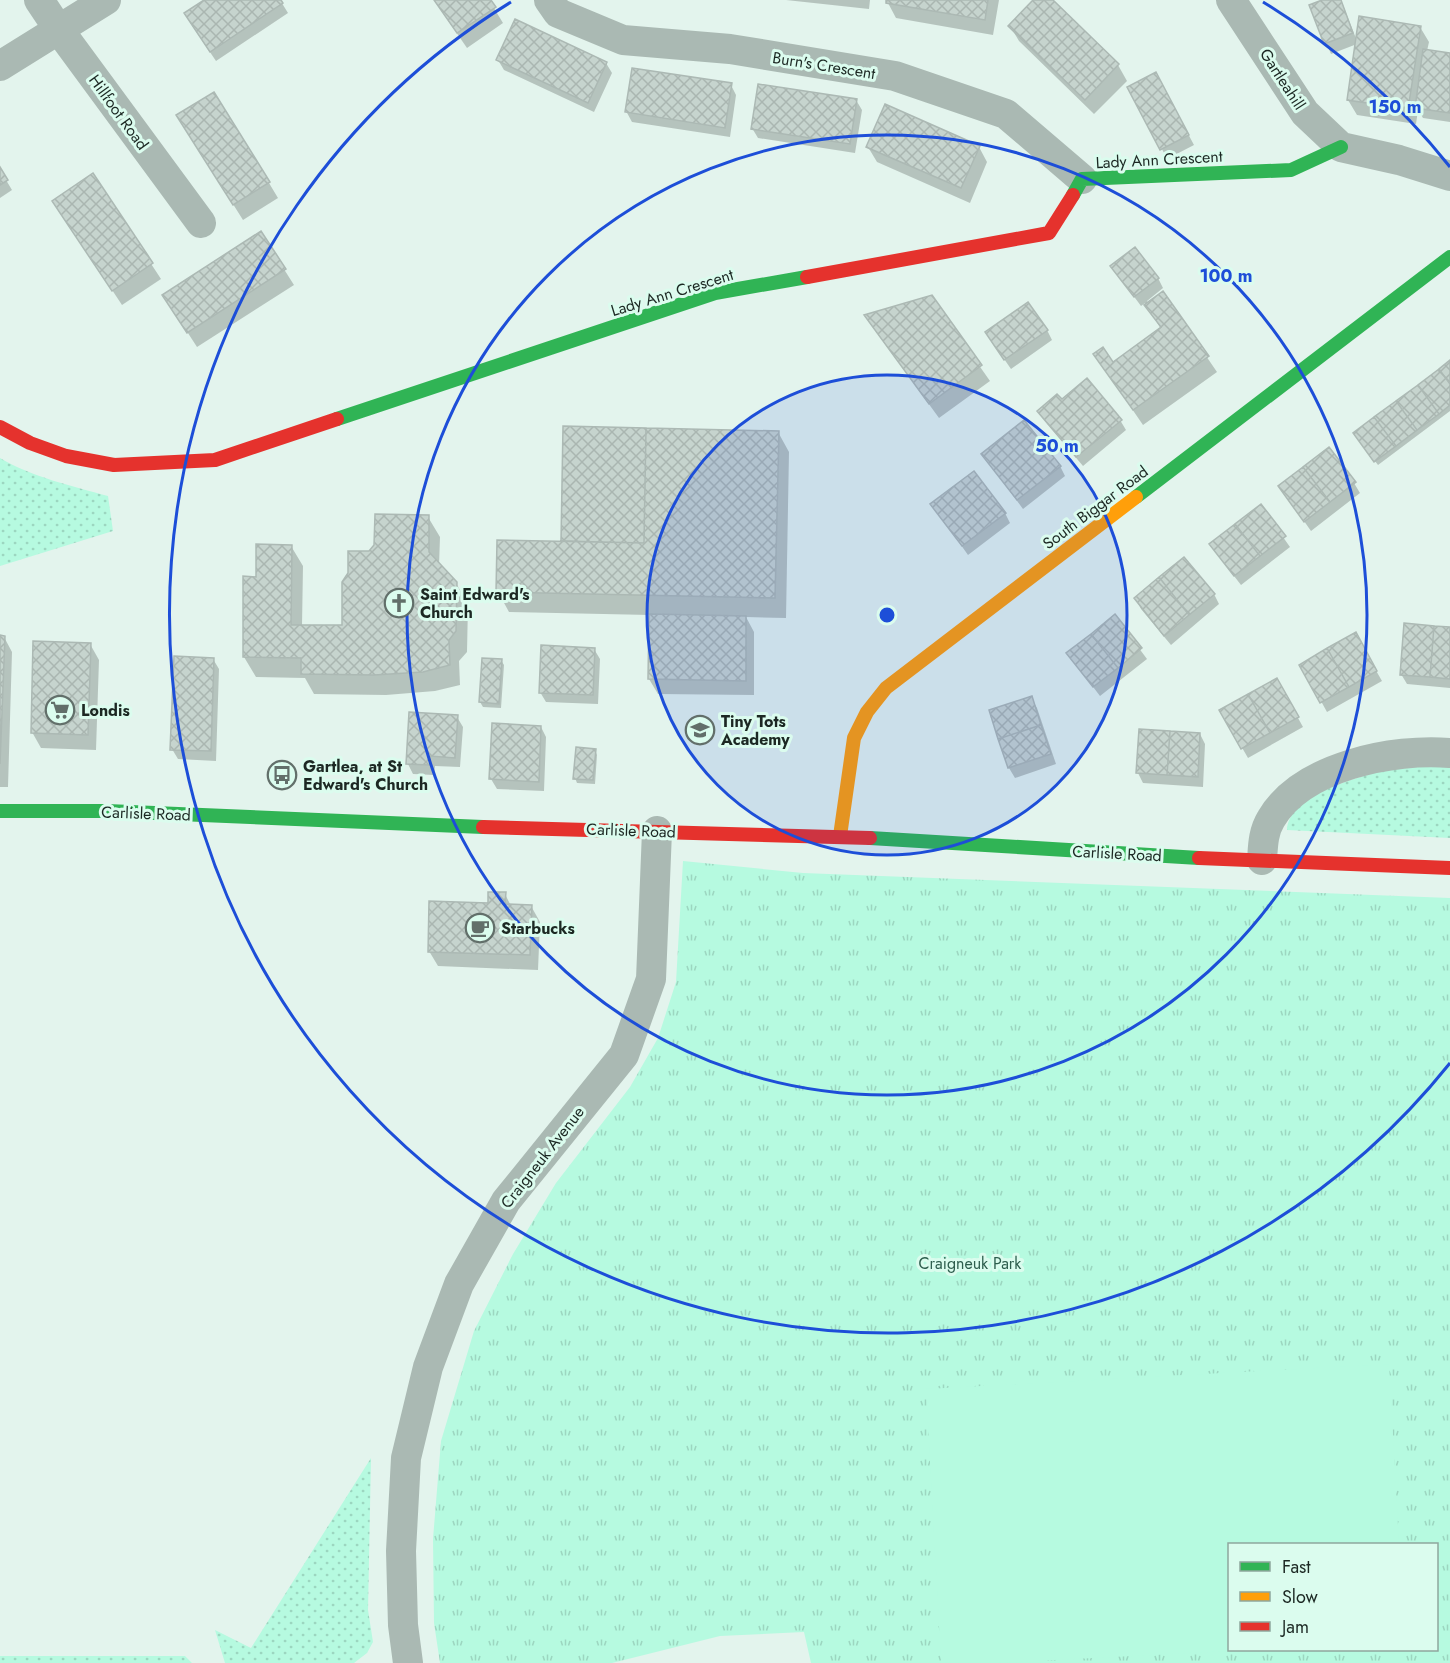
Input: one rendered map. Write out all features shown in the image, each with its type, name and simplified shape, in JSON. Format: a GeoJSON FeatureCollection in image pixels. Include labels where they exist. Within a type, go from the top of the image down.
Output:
{"type":"FeatureCollection","features":[{"type":"Feature","properties":{"kind":"street","name":"Hillfoot Road"},"geometry":{"type":"LineString","coordinates":[[39,0],[201,223]]}},
{"type":"Feature","properties":{"kind":"street"},"geometry":{"type":"LineString","coordinates":[[0,66],[106,0]]}},
{"type":"Feature","properties":{"kind":"street","name":"Burn's Crescent"},"geometry":{"type":"LineString","coordinates":[[549,0],[558,14],[623,40],[730,50],[895,76],[1006,114],[1082,179]]}},
{"type":"Feature","properties":{"kind":"street","name":"Gartleahill"},"geometry":{"type":"LineString","coordinates":[[1231,0],[1305,113],[1341,147]]}},
{"type":"Feature","properties":{"kind":"street"},"geometry":{"type":"LineString","coordinates":[[1341,147],[1399,160],[1450,176]]}},
{"type":"Feature","properties":{"kind":"street","name":"Lady Ann Crescent"},"geometry":{"type":"LineString","coordinates":[[0,427],[30,443],[66,456],[114,465],[215,460],[715,293],[1049,233],[1082,179],[1291,170],[1341,147]]}},
{"type":"Feature","properties":{"kind":"street","name":"South Biggar Road"},"geometry":{"type":"LineString","coordinates":[[840,836],[849,786],[854,738],[867,712],[886,688],[1450,257]]}},
{"type":"Feature","properties":{"kind":"street"},"geometry":{"type":"LineString","coordinates":[[1262,860],[1263,838],[1271,819],[1288,799],[1311,781],[1333,771],[1377,757],[1409,752],[1450,753]]}},
{"type":"Feature","properties":{"kind":"street","name":"Carlisle Road"},"geometry":{"type":"LineString","coordinates":[[0,811],[107,811],[487,827],[840,836],[1156,855],[1450,868]]}},
{"type":"Feature","properties":{"kind":"street","name":"Craigneuk Avenue"},"geometry":{"type":"LineString","coordinates":[[408,1663],[403,1625],[401,1551],[406,1458],[428,1366],[459,1284],[506,1201],[624,1055],[651,979],[657,831]]}},
{"type":"Feature","properties":{"kind":"green space"},"geometry":{"type":"Polygon","coordinates":[[[0,458],[39,476],[108,496],[113,531],[0,566],[0,458]]]}},
{"type":"Feature","properties":{"kind":"green space"},"geometry":{"type":"Polygon","coordinates":[[[1450,766],[1450,838],[1287,830],[1290,819],[1297,809],[1306,801],[1331,787],[1391,768],[1450,766]]]}},
{"type":"Feature","properties":{"kind":"green space","name":"Craigneuk Park"},"geometry":{"type":"Polygon","coordinates":[[[683,861],[803,873],[1450,898],[1450,1663],[811,1663],[804,1632],[720,1636],[612,1663],[440,1663],[434,1623],[433,1539],[441,1441],[474,1331],[513,1254],[556,1183],[630,1087],[658,1038],[676,982],[683,861]]]}},
{"type":"Feature","properties":{"kind":"green space"},"geometry":{"type":"Polygon","coordinates":[[[1389,1364],[1399,1543],[1228,1543],[1229,1651],[999,1663],[941,1663],[926,1389],[1389,1364]]]}},
{"type":"Feature","properties":{"kind":"green space"},"geometry":{"type":"Polygon","coordinates":[[[371,1458],[368,1610],[373,1642],[367,1653],[354,1663],[225,1663],[215,1630],[251,1648],[371,1458]]]}},
{"type":"Feature","properties":{"kind":"green space"},"geometry":{"type":"Polygon","coordinates":[[[0,1656],[185,1656],[192,1663],[0,1663],[0,1656]]]}},
{"type":"Feature","properties":{"kind":"building"},"geometry":{"type":"Polygon","coordinates":[[[204,0],[281,0],[283,3],[210,52],[184,13],[204,0]]]}},
{"type":"Feature","properties":{"kind":"building"},"geometry":{"type":"Polygon","coordinates":[[[434,0],[491,0],[496,7],[457,33],[434,0]]]}},
{"type":"Feature","properties":{"kind":"building"},"geometry":{"type":"Polygon","coordinates":[[[886,0],[988,0],[985,20],[886,3],[886,0]]]}},
{"type":"Feature","properties":{"kind":"building"},"geometry":{"type":"Polygon","coordinates":[[[1033,0],[1053,0],[1119,64],[1085,100],[1008,26],[1033,0]]]}},
{"type":"Feature","properties":{"kind":"building"},"geometry":{"type":"Polygon","coordinates":[[[1322,0],[1341,0],[1353,33],[1324,44],[1309,5],[1322,0]]]}},
{"type":"Feature","properties":{"kind":"building"},"geometry":{"type":"Polygon","coordinates":[[[1359,16],[1421,26],[1408,109],[1347,100],[1359,16]]]}},
{"type":"Feature","properties":{"kind":"building"},"geometry":{"type":"Polygon","coordinates":[[[515,19],[607,62],[588,103],[496,60],[515,19]]]}},
{"type":"Feature","properties":{"kind":"building"},"geometry":{"type":"Polygon","coordinates":[[[1423,49],[1450,53],[1450,113],[1415,108],[1423,49]]]}},
{"type":"Feature","properties":{"kind":"building"},"geometry":{"type":"Polygon","coordinates":[[[632,68],[732,83],[725,128],[625,112],[632,68]]]}},
{"type":"Feature","properties":{"kind":"building"},"geometry":{"type":"Polygon","coordinates":[[[1156,72],[1189,135],[1160,150],[1127,87],[1156,72]]]}},
{"type":"Feature","properties":{"kind":"building"},"geometry":{"type":"Polygon","coordinates":[[[758,84],[857,99],[850,144],[751,129],[758,84]]]}},
{"type":"Feature","properties":{"kind":"building"},"geometry":{"type":"Polygon","coordinates":[[[214,92],[270,182],[233,205],[176,115],[214,92]]]}},
{"type":"Feature","properties":{"kind":"building"},"geometry":{"type":"Polygon","coordinates":[[[885,104],[980,146],[961,188],[866,147],[885,104]]]}},
{"type":"Feature","properties":{"kind":"building"},"geometry":{"type":"Polygon","coordinates":[[[0,167],[8,180],[0,185],[0,167]]]}},
{"type":"Feature","properties":{"kind":"building"},"geometry":{"type":"Polygon","coordinates":[[[93,173],[153,263],[112,291],[52,201],[93,173]]]}},
{"type":"Feature","properties":{"kind":"building"},"geometry":{"type":"Polygon","coordinates":[[[261,231],[286,269],[187,333],[162,295],[261,231]]]}},
{"type":"Feature","properties":{"kind":"building"},"geometry":{"type":"Polygon","coordinates":[[[1135,247],[1159,278],[1134,297],[1110,266],[1135,247]]]}},
{"type":"Feature","properties":{"kind":"building"},"geometry":{"type":"Polygon","coordinates":[[[1163,291],[1209,356],[1133,410],[1093,354],[1103,347],[1113,362],[1161,327],[1144,305],[1163,291]]]}},
{"type":"Feature","properties":{"kind":"building"},"geometry":{"type":"Polygon","coordinates":[[[932,295],[982,365],[929,404],[864,315],[932,295]]]}},
{"type":"Feature","properties":{"kind":"building"},"geometry":{"type":"Polygon","coordinates":[[[1028,302],[1048,330],[1004,360],[985,332],[1028,302]]]}},
{"type":"Feature","properties":{"kind":"building"},"geometry":{"type":"Polygon","coordinates":[[[1450,360],[1450,384],[1439,369],[1450,360]]]}},
{"type":"Feature","properties":{"kind":"building"},"geometry":{"type":"Polygon","coordinates":[[[1439,369],[1450,384],[1450,405],[1439,414],[1418,385],[1439,369]]]}},
{"type":"Feature","properties":{"kind":"building"},"geometry":{"type":"Polygon","coordinates":[[[1087,378],[1122,420],[1076,457],[1037,411],[1057,394],[1062,399],[1087,378]]]}},
{"type":"Feature","properties":{"kind":"building"},"geometry":{"type":"Polygon","coordinates":[[[1418,385],[1439,414],[1417,430],[1396,401],[1418,385]]]}},
{"type":"Feature","properties":{"kind":"building"},"geometry":{"type":"Polygon","coordinates":[[[1396,401],[1417,430],[1396,446],[1374,417],[1396,401]]]}},
{"type":"Feature","properties":{"kind":"building"},"geometry":{"type":"Polygon","coordinates":[[[1374,417],[1396,446],[1374,462],[1353,433],[1374,417]]]}},
{"type":"Feature","properties":{"kind":"building"},"geometry":{"type":"Polygon","coordinates":[[[1024,420],[1061,466],[1017,500],[981,454],[1024,420]]]}},
{"type":"Feature","properties":{"kind":"building"},"geometry":{"type":"Polygon","coordinates":[[[563,426],[646,428],[644,543],[561,541],[563,426]]]}},
{"type":"Feature","properties":{"kind":"building"},"geometry":{"type":"Polygon","coordinates":[[[646,428],[779,431],[775,598],[496,592],[497,540],[644,543],[646,428]]]}},
{"type":"Feature","properties":{"kind":"building"},"geometry":{"type":"Polygon","coordinates":[[[1329,447],[1356,482],[1330,502],[1303,467],[1329,447]]]}},
{"type":"Feature","properties":{"kind":"building"},"geometry":{"type":"Polygon","coordinates":[[[1303,467],[1330,502],[1304,522],[1278,486],[1303,467]]]}},
{"type":"Feature","properties":{"kind":"building"},"geometry":{"type":"Polygon","coordinates":[[[974,471],[1006,513],[962,546],[930,504],[974,471]]]}},
{"type":"Feature","properties":{"kind":"building"},"geometry":{"type":"Polygon","coordinates":[[[1261,504],[1286,536],[1260,556],[1235,524],[1261,504]]]}},
{"type":"Feature","properties":{"kind":"building","name":"Saint Edward's Church"},"geometry":{"type":"Polygon","coordinates":[[[375,514],[429,515],[429,552],[457,582],[456,631],[449,640],[450,665],[423,672],[374,675],[301,674],[301,658],[243,657],[243,576],[256,577],[256,544],[292,545],[291,625],[342,625],[342,582],[348,573],[348,551],[369,551],[374,545],[375,514]]]}},
{"type":"Feature","properties":{"kind":"building"},"geometry":{"type":"Polygon","coordinates":[[[1235,524],[1260,556],[1234,576],[1209,544],[1235,524]]]}},
{"type":"Feature","properties":{"kind":"building"},"geometry":{"type":"Polygon","coordinates":[[[1184,557],[1215,594],[1189,615],[1159,577],[1184,557]]]}},
{"type":"Feature","properties":{"kind":"building"},"geometry":{"type":"Polygon","coordinates":[[[1159,577],[1189,615],[1164,636],[1134,598],[1159,577]]]}},
{"type":"Feature","properties":{"kind":"building"},"geometry":{"type":"Polygon","coordinates":[[[649,614],[746,616],[746,681],[648,679],[649,614]]]}},
{"type":"Feature","properties":{"kind":"building"},"geometry":{"type":"Polygon","coordinates":[[[1115,614],[1142,648],[1118,668],[1091,634],[1115,614]]]}},
{"type":"Feature","properties":{"kind":"building"},"geometry":{"type":"Polygon","coordinates":[[[1404,623],[1434,626],[1430,677],[1400,675],[1404,623]]]}},
{"type":"Feature","properties":{"kind":"building"},"geometry":{"type":"Polygon","coordinates":[[[1434,626],[1450,627],[1450,679],[1430,677],[1434,626]]]}},
{"type":"Feature","properties":{"kind":"building"},"geometry":{"type":"Polygon","coordinates":[[[1356,632],[1377,671],[1349,687],[1327,648],[1356,632]]]}},
{"type":"Feature","properties":{"kind":"building"},"geometry":{"type":"Polygon","coordinates":[[[1091,634],[1118,668],[1093,687],[1066,653],[1091,634]]]}},
{"type":"Feature","properties":{"kind":"building"},"geometry":{"type":"Polygon","coordinates":[[[0,635],[5,636],[0,764],[0,635]]]}},
{"type":"Feature","properties":{"kind":"building","name":"Londis"},"geometry":{"type":"Polygon","coordinates":[[[33,641],[91,643],[88,735],[31,733],[33,641]]]}},
{"type":"Feature","properties":{"kind":"building"},"geometry":{"type":"Polygon","coordinates":[[[541,645],[595,648],[593,695],[539,693],[541,645]]]}},
{"type":"Feature","properties":{"kind":"building"},"geometry":{"type":"Polygon","coordinates":[[[1327,648],[1349,687],[1320,703],[1299,665],[1327,648]]]}},
{"type":"Feature","properties":{"kind":"building"},"geometry":{"type":"Polygon","coordinates":[[[174,656],[214,658],[211,751],[170,750],[174,656]]]}},
{"type":"Feature","properties":{"kind":"building"},"geometry":{"type":"Polygon","coordinates":[[[482,658],[502,659],[499,704],[479,702],[482,658]]]}},
{"type":"Feature","properties":{"kind":"building"},"geometry":{"type":"Polygon","coordinates":[[[1277,678],[1299,717],[1270,733],[1248,694],[1277,678]]]}},
{"type":"Feature","properties":{"kind":"building"},"geometry":{"type":"Polygon","coordinates":[[[1248,694],[1270,733],[1241,749],[1219,710],[1248,694]]]}},
{"type":"Feature","properties":{"kind":"building"},"geometry":{"type":"Polygon","coordinates":[[[1032,696],[1041,725],[998,739],[989,710],[1032,696]]]}},
{"type":"Feature","properties":{"kind":"building"},"geometry":{"type":"Polygon","coordinates":[[[409,712],[458,715],[455,758],[430,756],[430,765],[406,764],[409,712]]]}},
{"type":"Feature","properties":{"kind":"building"},"geometry":{"type":"Polygon","coordinates":[[[492,723],[541,726],[539,782],[489,779],[492,723]]]}},
{"type":"Feature","properties":{"kind":"building"},"geometry":{"type":"Polygon","coordinates":[[[1041,725],[1051,754],[1008,768],[998,739],[1041,725]]]}},
{"type":"Feature","properties":{"kind":"building"},"geometry":{"type":"Polygon","coordinates":[[[1139,729],[1170,731],[1167,775],[1136,773],[1139,729]]]}},
{"type":"Feature","properties":{"kind":"building"},"geometry":{"type":"Polygon","coordinates":[[[1170,731],[1200,733],[1198,777],[1167,775],[1170,731]]]}},
{"type":"Feature","properties":{"kind":"building"},"geometry":{"type":"Polygon","coordinates":[[[576,747],[596,749],[593,780],[573,779],[576,747]]]}},
{"type":"Feature","properties":{"kind":"building","name":"Starbucks"},"geometry":{"type":"Polygon","coordinates":[[[488,892],[506,892],[505,904],[532,905],[530,955],[428,952],[429,901],[488,903],[488,892]]]}},
{"type":"Feature","properties":{"kind":"traffic: fast"},"geometry":{"type":"LineString","coordinates":[[1073,195],[1082,179],[1291,170],[1341,147]]}},
{"type":"Feature","properties":{"kind":"traffic: fast"},"geometry":{"type":"LineString","coordinates":[[1136,497],[1450,257]]}},
{"type":"Feature","properties":{"kind":"traffic: fast"},"geometry":{"type":"LineString","coordinates":[[337,419],[715,293],[807,277]]}},
{"type":"Feature","properties":{"kind":"traffic: fast"},"geometry":{"type":"LineString","coordinates":[[0,811],[107,811],[483,827]]}},
{"type":"Feature","properties":{"kind":"traffic: fast"},"geometry":{"type":"LineString","coordinates":[[870,838],[1199,858]]}},
{"type":"Feature","properties":{"kind":"traffic: slow"},"geometry":{"type":"LineString","coordinates":[[840,836],[854,738],[867,712],[886,688],[1136,497]]}},
{"type":"Feature","properties":{"kind":"traffic: jam"},"geometry":{"type":"LineString","coordinates":[[807,277],[1049,233],[1073,195]]}},
{"type":"Feature","properties":{"kind":"traffic: jam"},"geometry":{"type":"LineString","coordinates":[[0,427],[30,443],[66,456],[114,465],[215,460],[337,419]]}},
{"type":"Feature","properties":{"kind":"traffic: jam"},"geometry":{"type":"LineString","coordinates":[[483,827],[870,838]]}},
{"type":"Feature","properties":{"kind":"traffic: jam"},"geometry":{"type":"LineString","coordinates":[[1199,858],[1450,868]]}},
{"type":"Feature","properties":{"kind":"place","name":"Saint Edward's Church"},"geometry":{"type":"Point","coordinates":[399,603]}},
{"type":"Feature","properties":{"kind":"place","name":"Londis"},"geometry":{"type":"Point","coordinates":[60,710]}},
{"type":"Feature","properties":{"kind":"place","name":"Tiny Tots Academy"},"geometry":{"type":"Point","coordinates":[700,730]}},
{"type":"Feature","properties":{"kind":"place","name":"Gartlea, at St Edward's Church"},"geometry":{"type":"Point","coordinates":[282,775]}},
{"type":"Feature","properties":{"kind":"place","name":"Starbucks"},"geometry":{"type":"Point","coordinates":[480,928]}}]}
